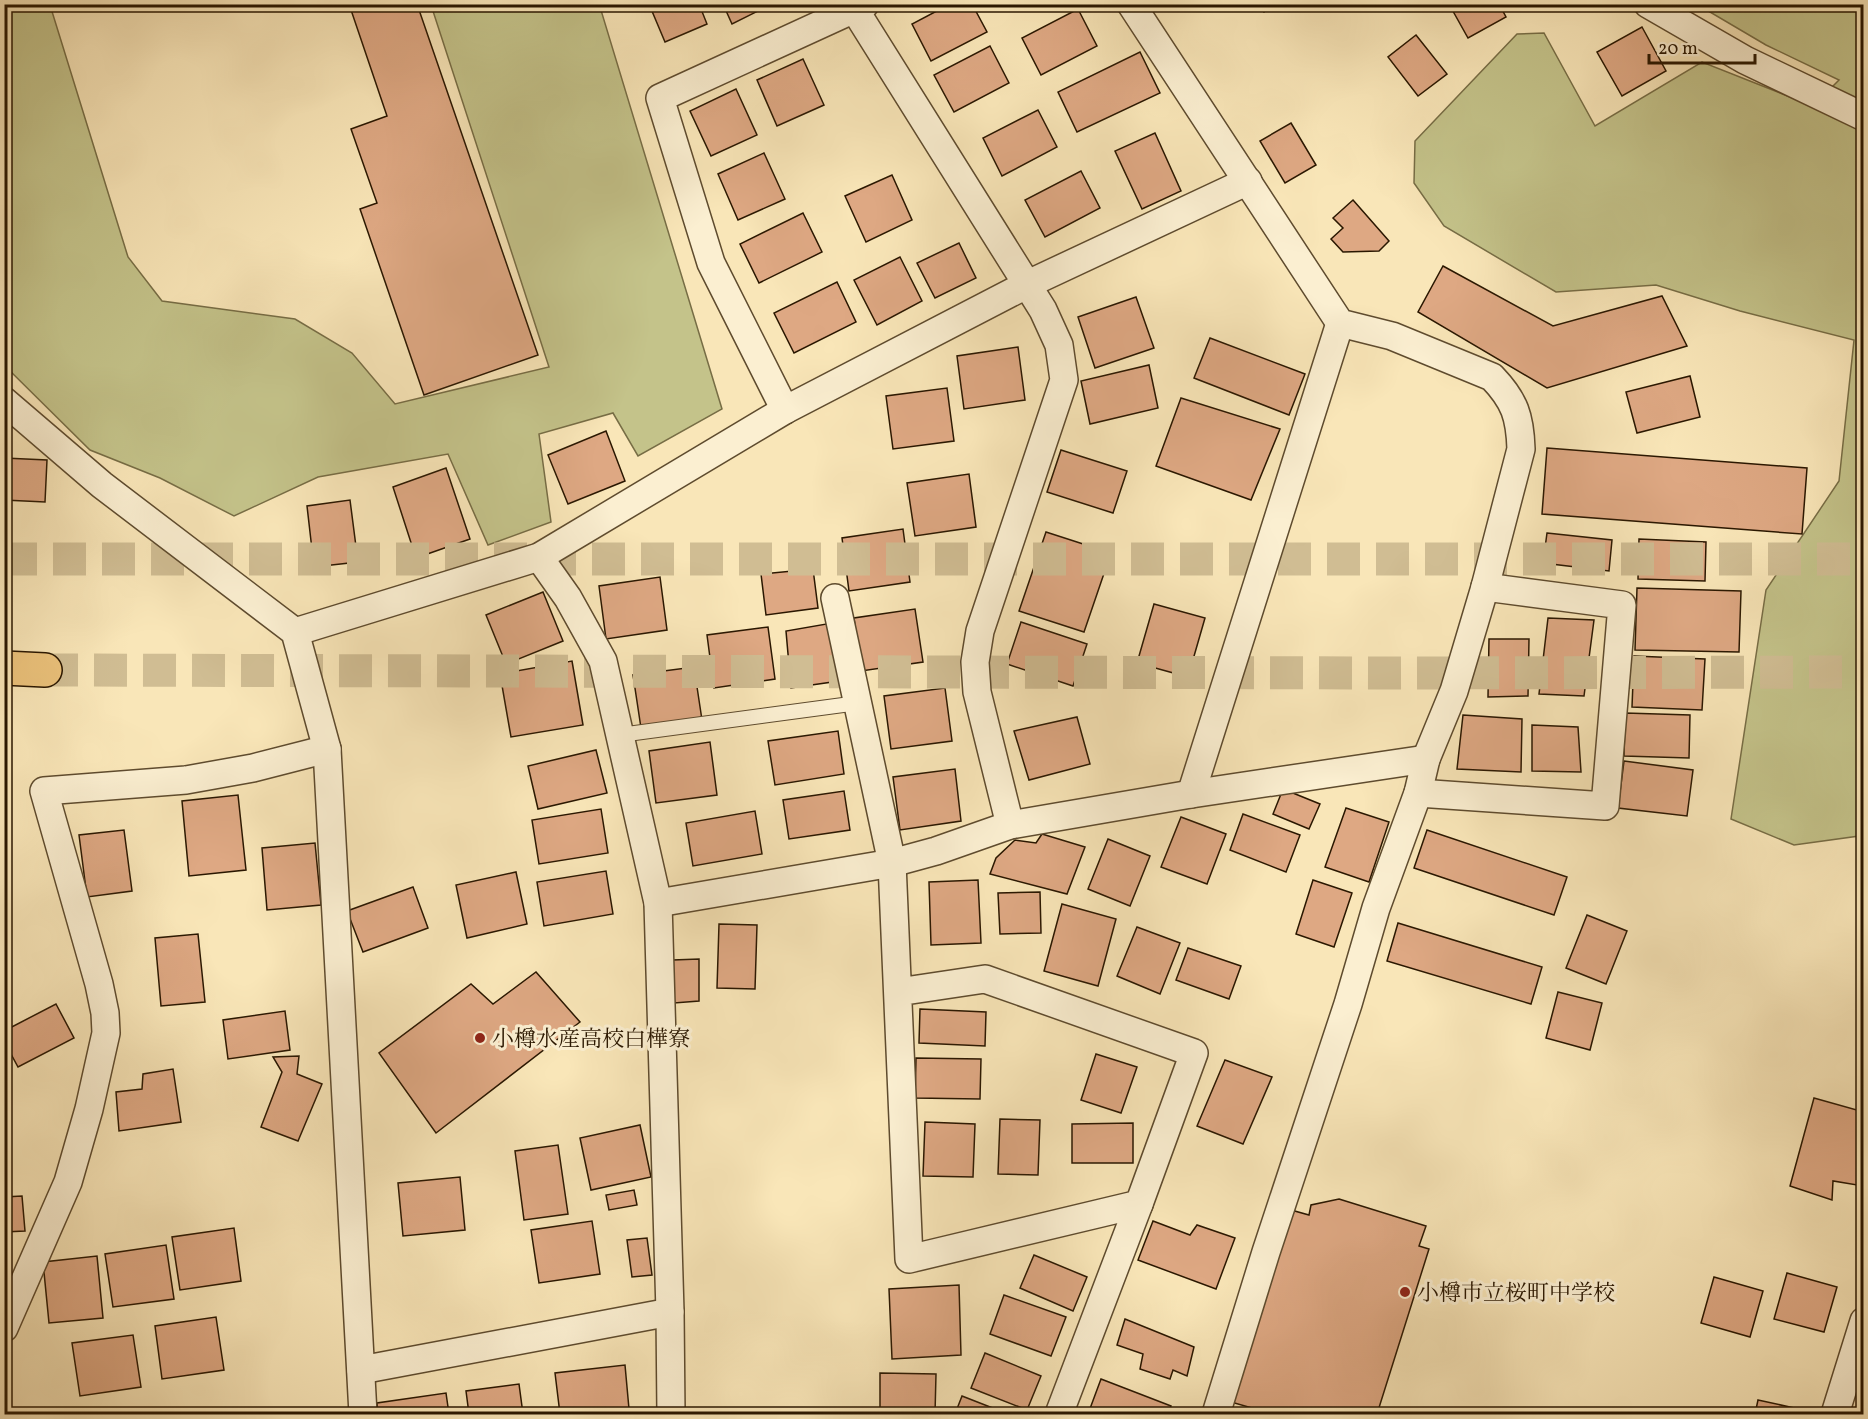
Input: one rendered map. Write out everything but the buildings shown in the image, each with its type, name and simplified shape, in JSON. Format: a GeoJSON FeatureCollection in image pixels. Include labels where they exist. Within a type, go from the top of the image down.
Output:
{"type":"FeatureCollection","features":[{"type":"Feature","properties":{"kind":"highway"},"geometry":{"type":"LineString","coordinates":[[4,668],[45,670]]}},
{"type":"Feature","properties":{"kind":"street"},"geometry":{"type":"LineString","coordinates":[[1131,4],[1340,323],[1392,336],[1492,377],[1505,390],[1515,406],[1521,427],[1521,449],[1485,586],[1454,691],[1426,759],[1418,793],[1376,908],[1348,1004],[1266,1252],[1216,1414]]}},
{"type":"Feature","properties":{"kind":"street"},"geometry":{"type":"LineString","coordinates":[[1648,4],[1745,60],[1863,117]]}},
{"type":"Feature","properties":{"kind":"street"},"geometry":{"type":"LineString","coordinates":[[785,410],[711,263],[660,98],[860,7],[1043,310],[1059,345],[1064,380],[980,631],[975,662],[977,692],[1010,825]]}},
{"type":"Feature","properties":{"kind":"street"},"geometry":{"type":"LineString","coordinates":[[296,632],[539,557],[785,410],[1026,285],[1248,181]]}},
{"type":"Feature","properties":{"kind":"street"},"geometry":{"type":"LineString","coordinates":[[1191,794],[1340,323]]}},
{"type":"Feature","properties":{"kind":"street"},"geometry":{"type":"LineString","coordinates":[[4,401],[102,485],[296,632],[327,749],[363,1414]]}},
{"type":"Feature","properties":{"kind":"street"},"geometry":{"type":"LineString","coordinates":[[539,557],[573,606],[603,661],[658,903],[671,1414]]}},
{"type":"Feature","properties":{"kind":"street"},"geometry":{"type":"LineString","coordinates":[[1418,793],[1605,806],[1622,605],[1485,586]]}},
{"type":"Feature","properties":{"kind":"street"},"geometry":{"type":"LineString","coordinates":[[835,597],[892,863],[909,1259],[1140,1204]]}},
{"type":"Feature","properties":{"kind":"street"},"geometry":{"type":"LineString","coordinates":[[4,1328],[68,1182],[89,1108],[106,1034],[105,1013],[99,984],[44,790],[186,780],[254,768],[327,749]]}},
{"type":"Feature","properties":{"kind":"street"},"geometry":{"type":"LineString","coordinates":[[658,903],[892,863],[936,851],[1010,825],[1191,794],[1426,759]]}},
{"type":"Feature","properties":{"kind":"street"},"geometry":{"type":"LineString","coordinates":[[897,992],[985,979],[1194,1053],[1140,1204],[1059,1414]]}},
{"type":"Feature","properties":{"kind":"street"},"geometry":{"type":"LineString","coordinates":[[361,1370],[670,1312]]}},
{"type":"Feature","properties":{"kind":"street"},"geometry":{"type":"LineString","coordinates":[[1835,1414],[1863,1321]]}},
{"type":"Feature","properties":{"kind":"lane"},"geometry":{"type":"LineString","coordinates":[[620,735],[858,703]]}},
{"type":"Feature","properties":{"kind":"shaded area"},"geometry":{"type":"Polygon","coordinates":[[[1857,4],[1863,8],[1864,611],[1857,625],[1862,730],[1859,836],[1794,845],[1731,819],[1766,590],[1839,481],[1854,340],[1740,311],[1656,285],[1556,292],[1444,226],[1414,183],[1415,141],[1517,34],[1544,33],[1595,126],[1702,62],[1813,106],[1839,80],[1766,45],[1698,5],[1857,4]]]}},
{"type":"Feature","properties":{"kind":"shaded area"},"geometry":{"type":"Polygon","coordinates":[[[4,5],[50,5],[128,257],[162,301],[295,319],[352,353],[395,404],[549,367],[431,5],[604,5],[600,7],[722,409],[638,456],[613,413],[539,434],[551,522],[488,545],[448,454],[318,477],[234,516],[160,478],[90,450],[5,366],[4,5]]]}},
{"type":"Feature","properties":{"kind":"tunnel"},"geometry":{"type":"LineString","coordinates":[[4,559],[1864,559]]}},
{"type":"Feature","properties":{"kind":"tunnel"},"geometry":{"type":"LineString","coordinates":[[45,670],[1864,672]]}},
{"type":"Feature","properties":{"kind":"place","name":"小樽水産高校白樺寮"},"geometry":{"type":"Point","coordinates":[480,1038]}},
{"type":"Feature","properties":{"kind":"place","name":"小樽市立桜町中学校"},"geometry":{"type":"Point","coordinates":[1405,1292]}}]}
